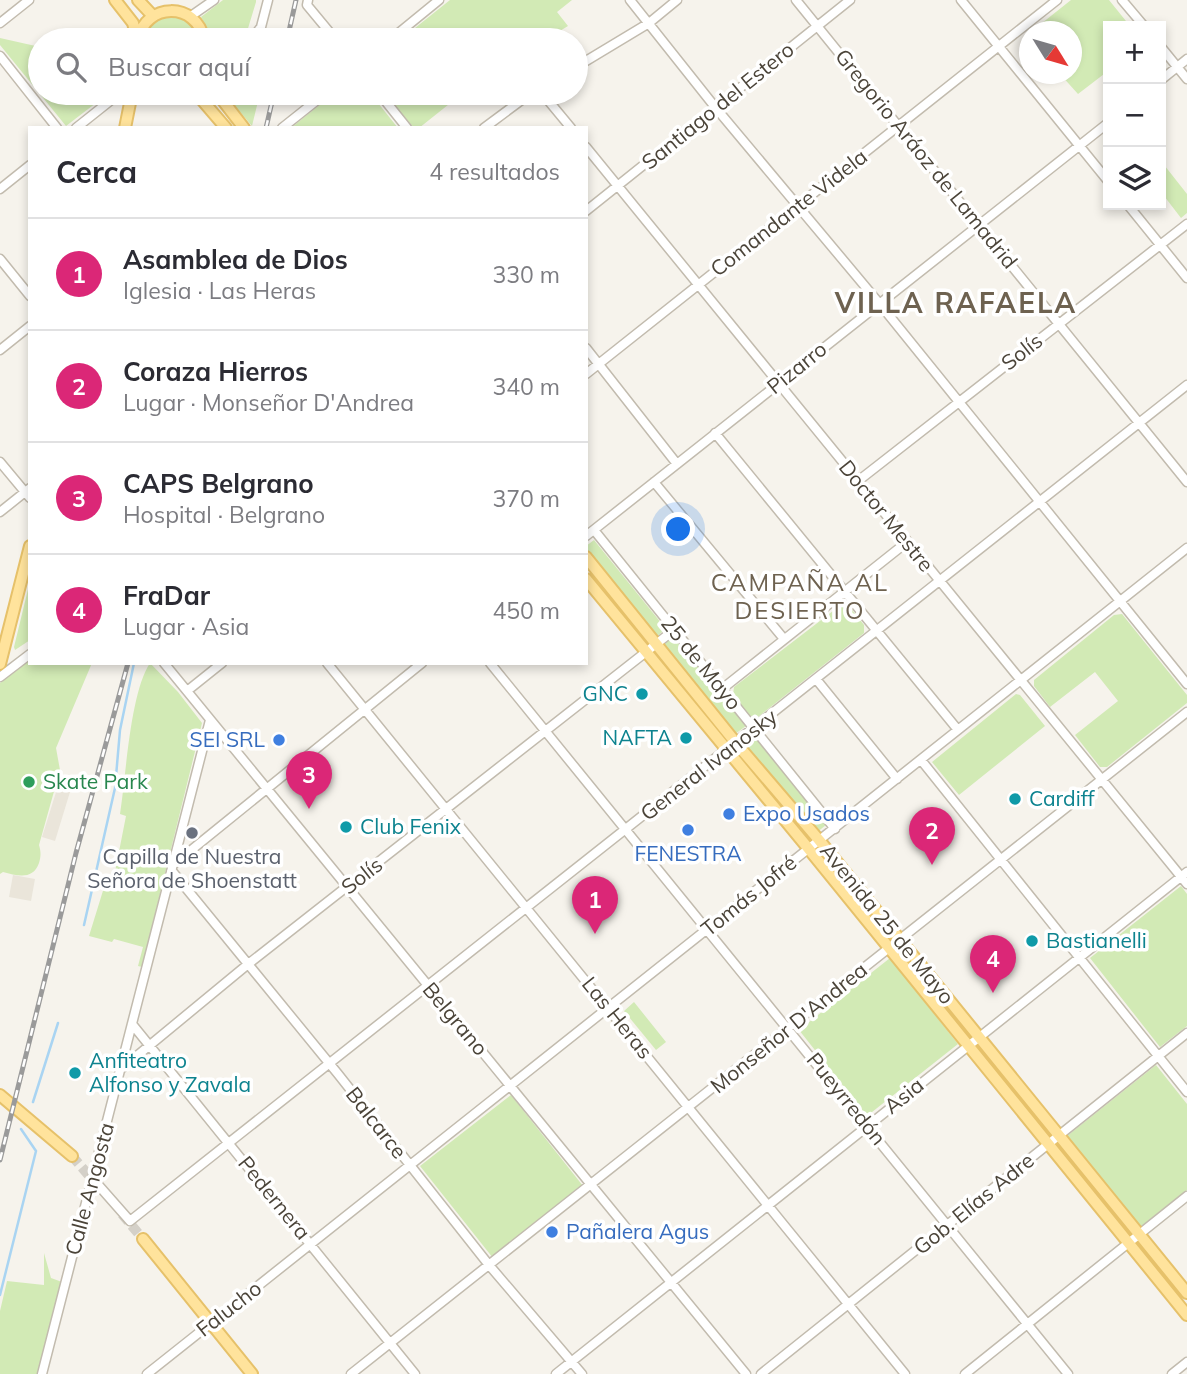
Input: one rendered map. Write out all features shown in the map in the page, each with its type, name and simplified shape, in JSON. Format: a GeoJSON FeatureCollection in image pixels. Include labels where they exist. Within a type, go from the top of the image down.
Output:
{"type":"FeatureCollection","features":[{"type":"Feature","properties":{"kind":"main road"},"geometry":{"type":"LineString","coordinates":[[115,0],[135,28]]}},
{"type":"Feature","properties":{"kind":"main road"},"geometry":{"type":"LineString","coordinates":[[138,0],[153,16]]}},
{"type":"Feature","properties":{"kind":"main road"},"geometry":{"type":"LineString","coordinates":[[142,28],[153,16],[166,10],[175,10],[191,16],[200,28]]}},
{"type":"Feature","properties":{"kind":"main road"},"geometry":{"type":"LineString","coordinates":[[125,126],[130,105]]}},
{"type":"Feature","properties":{"kind":"main road"},"geometry":{"type":"LineString","coordinates":[[206,105],[224,126]]}},
{"type":"Feature","properties":{"kind":"main road"},"geometry":{"type":"LineString","coordinates":[[226,105],[242,126]]}},
{"type":"Feature","properties":{"kind":"main road"},"geometry":{"type":"LineString","coordinates":[[3,663],[28,555]]}},
{"type":"Feature","properties":{"kind":"main road","name":"Avenida 25 de Mayo"},"geometry":{"type":"LineString","coordinates":[[588,559],[656,644],[808,848],[1187,1315]]}},
{"type":"Feature","properties":{"kind":"main road","name":"Avenida 25 de Mayo"},"geometry":{"type":"LineString","coordinates":[[588,581],[731,747],[819,840],[1187,1293]]}},
{"type":"Feature","properties":{"kind":"main road"},"geometry":{"type":"LineString","coordinates":[[0,1095],[72,1156]]}},
{"type":"Feature","properties":{"kind":"main road"},"geometry":{"type":"LineString","coordinates":[[143,1238],[252,1374]]}},
{"type":"Feature","properties":{"kind":"street"},"geometry":{"type":"LineString","coordinates":[[0,23],[29,0]]}},
{"type":"Feature","properties":{"kind":"street"},"geometry":{"type":"LineString","coordinates":[[191,16],[214,0]]}},
{"type":"Feature","properties":{"kind":"street"},"geometry":{"type":"LineString","coordinates":[[260,28],[268,0]]}},
{"type":"Feature","properties":{"kind":"street"},"geometry":{"type":"LineString","coordinates":[[405,28],[439,0]]}},
{"type":"Feature","properties":{"kind":"street"},"geometry":{"type":"LineString","coordinates":[[631,0],[715,107],[799,205],[1187,684]]}},
{"type":"Feature","properties":{"kind":"street"},"geometry":{"type":"LineString","coordinates":[[588,59],[649,23],[677,0]]}},
{"type":"Feature","properties":{"kind":"street","name":"Gregorio Aráoz de Lamadrid"},"geometry":{"type":"LineString","coordinates":[[796,0],[1187,482]]}},
{"type":"Feature","properties":{"kind":"street","name":"Santiago del Estero"},"geometry":{"type":"LineString","coordinates":[[588,209],[850,0]]}},
{"type":"Feature","properties":{"kind":"street"},"geometry":{"type":"LineString","coordinates":[[961,0],[1103,175]]}},
{"type":"Feature","properties":{"kind":"street","name":"Comandante Videla"},"geometry":{"type":"LineString","coordinates":[[588,372],[1057,0]]}},
{"type":"Feature","properties":{"kind":"street"},"geometry":{"type":"LineString","coordinates":[[1122,0],[1140,21]]}},
{"type":"Feature","properties":{"kind":"street"},"geometry":{"type":"LineString","coordinates":[[308,3],[327,28]]}},
{"type":"Feature","properties":{"kind":"street"},"geometry":{"type":"LineString","coordinates":[[1166,53],[1187,79]]}},
{"type":"Feature","properties":{"kind":"street"},"geometry":{"type":"LineString","coordinates":[[0,56],[28,91]]}},
{"type":"Feature","properties":{"kind":"street"},"geometry":{"type":"LineString","coordinates":[[1166,76],[1187,59]]}},
{"type":"Feature","properties":{"kind":"street"},"geometry":{"type":"LineString","coordinates":[[39,105],[55,126]]}},
{"type":"Feature","properties":{"kind":"street"},"geometry":{"type":"LineString","coordinates":[[79,126],[105,105]]}},
{"type":"Feature","properties":{"kind":"street"},"geometry":{"type":"LineString","coordinates":[[285,126],[311,105]]}},
{"type":"Feature","properties":{"kind":"street"},"geometry":{"type":"LineString","coordinates":[[389,105],[405,126]]}},
{"type":"Feature","properties":{"kind":"street"},"geometry":{"type":"LineString","coordinates":[[487,126],[515,105]]}},
{"type":"Feature","properties":{"kind":"street"},"geometry":{"type":"LineString","coordinates":[[552,105],[569,126]]}},
{"type":"Feature","properties":{"kind":"street","name":"Pizarro"},"geometry":{"type":"LineString","coordinates":[[590,533],[1103,127]]}},
{"type":"Feature","properties":{"kind":"street","name":"Doctor Mestre"},"geometry":{"type":"LineString","coordinates":[[588,149],[1020,682],[1185,877]]}},
{"type":"Feature","properties":{"kind":"street"},"geometry":{"type":"LineString","coordinates":[[0,189],[28,167]]}},
{"type":"Feature","properties":{"kind":"street"},"geometry":{"type":"LineString","coordinates":[[1132,210],[1187,278]]}},
{"type":"Feature","properties":{"kind":"street","name":"Solís"},"geometry":{"type":"LineString","coordinates":[[858,481],[1187,224]]}},
{"type":"Feature","properties":{"kind":"street"},"geometry":{"type":"LineString","coordinates":[[0,259],[28,294]]}},
{"type":"Feature","properties":{"kind":"street"},"geometry":{"type":"LineString","coordinates":[[0,350],[28,328]]}},
{"type":"Feature","properties":{"kind":"street"},"geometry":{"type":"LineString","coordinates":[[588,350],[677,464]]}},
{"type":"Feature","properties":{"kind":"street","name":"General Ivanosky"},"geometry":{"type":"LineString","coordinates":[[93,1179],[131,1222],[1187,385]]}},
{"type":"Feature","properties":{"kind":"street"},"geometry":{"type":"LineString","coordinates":[[715,433],[958,730]]}},
{"type":"Feature","properties":{"kind":"street"},"geometry":{"type":"LineString","coordinates":[[0,462],[28,493],[0,512]]}},
{"type":"Feature","properties":{"kind":"street"},"geometry":{"type":"LineString","coordinates":[[654,482],[785,639]]}},
{"type":"Feature","properties":{"kind":"street","name":"25 de Mayo"},"geometry":{"type":"LineString","coordinates":[[590,533],[674,630],[835,829]]}},
{"type":"Feature","properties":{"kind":"street"},"geometry":{"type":"LineString","coordinates":[[722,689],[907,542]]}},
{"type":"Feature","properties":{"kind":"street","name":"Tomás Jofré"},"geometry":{"type":"LineString","coordinates":[[312,1244],[1187,548]]}},
{"type":"Feature","properties":{"kind":"street","name":"Solís"},"geometry":{"type":"LineString","coordinates":[[121,1069],[247,965],[674,630]]}},
{"type":"Feature","properties":{"kind":"street"},"geometry":{"type":"LineString","coordinates":[[0,677],[3,663],[28,655]]}},
{"type":"Feature","properties":{"kind":"street","name":"Belgrano"},"geometry":{"type":"LineString","coordinates":[[166,665],[746,1374]]}},
{"type":"Feature","properties":{"kind":"street"},"geometry":{"type":"LineString","coordinates":[[187,691],[220,665]]}},
{"type":"Feature","properties":{"kind":"street","name":"Las Heras"},"geometry":{"type":"LineString","coordinates":[[329,665],[905,1374]]}},
{"type":"Feature","properties":{"kind":"street"},"geometry":{"type":"LineString","coordinates":[[173,868],[420,665]]}},
{"type":"Feature","properties":{"kind":"street","name":"Pueyrredón"},"geometry":{"type":"LineString","coordinates":[[492,665],[1068,1374]]}},
{"type":"Feature","properties":{"kind":"street"},"geometry":{"type":"LineString","coordinates":[[816,679],[897,779]]}},
{"type":"Feature","properties":{"kind":"street","name":"Monseñor D'Andrea"},"geometry":{"type":"LineString","coordinates":[[351,1374],[1187,712]]}},
{"type":"Feature","properties":{"kind":"street","name":"Calle Angosta"},"geometry":{"type":"LineString","coordinates":[[42,1374],[210,720]]}},
{"type":"Feature","properties":{"kind":"street"},"geometry":{"type":"LineString","coordinates":[[921,760],[1187,1092]]}},
{"type":"Feature","properties":{"kind":"street","name":"Balcarce"},"geometry":{"type":"LineString","coordinates":[[173,868],[247,965],[408,1165],[582,1374]]}},
{"type":"Feature","properties":{"kind":"street","name":"Asia"},"geometry":{"type":"LineString","coordinates":[[556,1374],[978,1036],[1185,877]]}},
{"type":"Feature","properties":{"kind":"street","name":"Pedernera"},"geometry":{"type":"LineString","coordinates":[[132,1024],[415,1374]]}},
{"type":"Feature","properties":{"kind":"street","name":"Gob. Elías Adre"},"geometry":{"type":"LineString","coordinates":[[761,1374],[1187,1033]]}},
{"type":"Feature","properties":{"kind":"street"},"geometry":{"type":"LineString","coordinates":[[965,1374],[1187,1196]]}},
{"type":"Feature","properties":{"kind":"street","name":"Falucho"},"geometry":{"type":"LineString","coordinates":[[147,1374],[312,1244]]}},
{"type":"Feature","properties":{"kind":"street"},"geometry":{"type":"LineString","coordinates":[[1172,1374],[1187,1362]]}},
{"type":"Feature","properties":{"kind":"shaded area"},"geometry":{"type":"Polygon","coordinates":[[[57,789],[70,792],[55,841],[42,837],[57,789]]]}},
{"type":"Feature","properties":{"kind":"shaded area"},"geometry":{"type":"Polygon","coordinates":[[[13,875],[35,879],[31,901],[9,897],[13,875]]]}},
{"type":"Feature","properties":{"kind":"green space"},"geometry":{"type":"Polygon","coordinates":[[[223,0],[256,0],[248,28],[207,28],[201,17],[223,0]]]}},
{"type":"Feature","properties":{"kind":"green space"},"geometry":{"type":"Polygon","coordinates":[[[450,0],[572,0],[557,12],[568,26],[565,28],[415,28],[450,0]]]}},
{"type":"Feature","properties":{"kind":"green space"},"geometry":{"type":"Polygon","coordinates":[[[1071,0],[1109,0],[1126,21],[1103,21],[1103,75],[1078,94],[1069,84],[1082,84],[1082,21],[1045,21],[1071,0]]]}},
{"type":"Feature","properties":{"kind":"green space"},"geometry":{"type":"Polygon","coordinates":[[[164,15],[186,21],[194,28],[147,28],[164,15]]]}},
{"type":"Feature","properties":{"kind":"green space"},"geometry":{"type":"Polygon","coordinates":[[[0,38],[28,44],[28,79],[0,45],[0,38]]]}},
{"type":"Feature","properties":{"kind":"green space"},"geometry":{"type":"Polygon","coordinates":[[[49,105],[93,105],[66,126],[49,105]]]}},
{"type":"Feature","properties":{"kind":"green space"},"geometry":{"type":"Polygon","coordinates":[[[234,105],[257,105],[252,126],[234,105]]]}},
{"type":"Feature","properties":{"kind":"green space"},"geometry":{"type":"Polygon","coordinates":[[[319,105],[380,105],[396,126],[293,126],[319,105]]]}},
{"type":"Feature","properties":{"kind":"green space"},"geometry":{"type":"Polygon","coordinates":[[[394,105],[448,105],[422,126],[412,126],[394,105]]]}},
{"type":"Feature","properties":{"kind":"green space"},"geometry":{"type":"Polygon","coordinates":[[[1166,167],[1187,194],[1187,213],[1181,218],[1166,198],[1166,167]]]}},
{"type":"Feature","properties":{"kind":"green space"},"geometry":{"type":"Polygon","coordinates":[[[594,540],[666,629],[656,637],[588,554],[588,544],[594,540]]]}},
{"type":"Feature","properties":{"kind":"green space"},"geometry":{"type":"Polygon","coordinates":[[[28,589],[28,641],[15,650],[28,589]]]}},
{"type":"Feature","properties":{"kind":"green space"},"geometry":{"type":"Polygon","coordinates":[[[842,604],[849,606],[864,625],[864,633],[758,717],[749,716],[733,695],[734,687],[842,604]]]}},
{"type":"Feature","properties":{"kind":"green space"},"geometry":{"type":"Polygon","coordinates":[[[1122,614],[1187,695],[1187,703],[1107,767],[1100,767],[1075,735],[1118,701],[1095,672],[1050,707],[1034,686],[1034,680],[1114,615],[1122,614]]]}},
{"type":"Feature","properties":{"kind":"green space"},"geometry":{"type":"Polygon","coordinates":[[[673,637],[746,726],[735,734],[663,645],[673,637]]]}},
{"type":"Feature","properties":{"kind":"green space"},"geometry":{"type":"Polygon","coordinates":[[[28,662],[28,665],[91,665],[56,748],[60,770],[39,845],[39,863],[29,874],[0,874],[0,683],[28,662]]]}},
{"type":"Feature","properties":{"kind":"green space"},"geometry":{"type":"Polygon","coordinates":[[[149,665],[152,665],[202,723],[142,967],[138,966],[143,947],[89,936],[106,881],[113,882],[126,816],[120,814],[133,714],[149,665]]]}},
{"type":"Feature","properties":{"kind":"green space"},"geometry":{"type":"Polygon","coordinates":[[[1016,694],[1020,695],[1045,726],[959,795],[932,762],[1016,694]]]}},
{"type":"Feature","properties":{"kind":"green space"},"geometry":{"type":"Polygon","coordinates":[[[754,736],[826,825],[816,833],[743,744],[754,736]]]}},
{"type":"Feature","properties":{"kind":"green space"},"geometry":{"type":"Polygon","coordinates":[[[1181,886],[1187,894],[1187,1026],[1160,1047],[1090,958],[1181,886]]]}},
{"type":"Feature","properties":{"kind":"green space"},"geometry":{"type":"Polygon","coordinates":[[[890,958],[958,1044],[867,1116],[799,1030],[890,958]]]}},
{"type":"Feature","properties":{"kind":"green space"},"geometry":{"type":"Polygon","coordinates":[[[634,1002],[666,1042],[656,1050],[624,1011],[634,1002]]]}},
{"type":"Feature","properties":{"kind":"green space"},"geometry":{"type":"Polygon","coordinates":[[[1156,1065],[1187,1104],[1187,1190],[1140,1227],[1067,1136],[1156,1065]]]}},
{"type":"Feature","properties":{"kind":"green space"},"geometry":{"type":"Polygon","coordinates":[[[511,1095],[583,1186],[493,1258],[420,1166],[511,1095]]]}},
{"type":"Feature","properties":{"kind":"green space"},"geometry":{"type":"Polygon","coordinates":[[[44,1253],[51,1278],[62,1282],[39,1374],[0,1374],[0,1311],[7,1281],[44,1285],[44,1253]]]}},
{"type":"Feature","properties":{"kind":"waterway"},"geometry":{"type":"LineString","coordinates":[[84,925],[115,788],[120,730],[134,665]]}},
{"type":"Feature","properties":{"kind":"waterway"},"geometry":{"type":"LineString","coordinates":[[33,1102],[58,1023]]}},
{"type":"Feature","properties":{"kind":"waterway"},"geometry":{"type":"LineString","coordinates":[[0,1295],[36,1151],[21,1129]]}},
{"type":"Feature","properties":{"kind":"tunnel"},"geometry":{"type":"LineString","coordinates":[[72,1156],[98,1186]]}},
{"type":"Feature","properties":{"kind":"tunnel"},"geometry":{"type":"LineString","coordinates":[[122,1214],[143,1239]]}},
{"type":"Feature","properties":{"kind":"railway"},"geometry":{"type":"LineString","coordinates":[[290,28],[296,0]]}},
{"type":"Feature","properties":{"kind":"railway"},"geometry":{"type":"LineString","coordinates":[[266,126],[271,105]]}},
{"type":"Feature","properties":{"kind":"railway"},"geometry":{"type":"LineString","coordinates":[[0,1160],[76,853],[127,665]]}},
{"type":"Feature","properties":{"kind":"place","name":"GNC"},"geometry":{"type":"Point","coordinates":[642,694]}},
{"type":"Feature","properties":{"kind":"place","name":"NAFTA"},"geometry":{"type":"Point","coordinates":[686,738]}},
{"type":"Feature","properties":{"kind":"place","name":"SEI SRL"},"geometry":{"type":"Point","coordinates":[279,740]}},
{"type":"Feature","properties":{"kind":"place","name":"Skate Park"},"geometry":{"type":"Point","coordinates":[29,782]}},
{"type":"Feature","properties":{"kind":"place","name":"Cardiff"},"geometry":{"type":"Point","coordinates":[1015,799]}},
{"type":"Feature","properties":{"kind":"place","name":"CAPS Belgrano"},"geometry":{"type":"Point","coordinates":[309,809]}},
{"type":"Feature","properties":{"kind":"place","name":"Expo Usados"},"geometry":{"type":"Point","coordinates":[729,814]}},
{"type":"Feature","properties":{"kind":"place","name":"Club Fenix"},"geometry":{"type":"Point","coordinates":[346,827]}},
{"type":"Feature","properties":{"kind":"place","name":"FENESTRA"},"geometry":{"type":"Point","coordinates":[688,830]}},
{"type":"Feature","properties":{"kind":"place","name":"Capilla de Nuestra Señora de Shoenstatt"},"geometry":{"type":"Point","coordinates":[192,833]}},
{"type":"Feature","properties":{"kind":"place","name":"Coraza Hierros"},"geometry":{"type":"Point","coordinates":[932,865]}},
{"type":"Feature","properties":{"kind":"place","name":"Asamblea de Dios"},"geometry":{"type":"Point","coordinates":[595,934]}},
{"type":"Feature","properties":{"kind":"place","name":"Bastianelli"},"geometry":{"type":"Point","coordinates":[1032,941]}},
{"type":"Feature","properties":{"kind":"place","name":"FraDar"},"geometry":{"type":"Point","coordinates":[993,993]}},
{"type":"Feature","properties":{"kind":"place","name":"Anfiteatro Alfonso y Zavala"},"geometry":{"type":"Point","coordinates":[75,1073]}},
{"type":"Feature","properties":{"kind":"place","name":"Pañalera Agus"},"geometry":{"type":"Point","coordinates":[552,1232]}},
{"type":"Feature","properties":{"kind":"district","name":"VILLA RAFAELA"},"geometry":{"type":"Point","coordinates":[956,303]}},
{"type":"Feature","properties":{"kind":"district","name":"CAMPAÑA AL DESIERTO"},"geometry":{"type":"Point","coordinates":[800,597]}}]}
